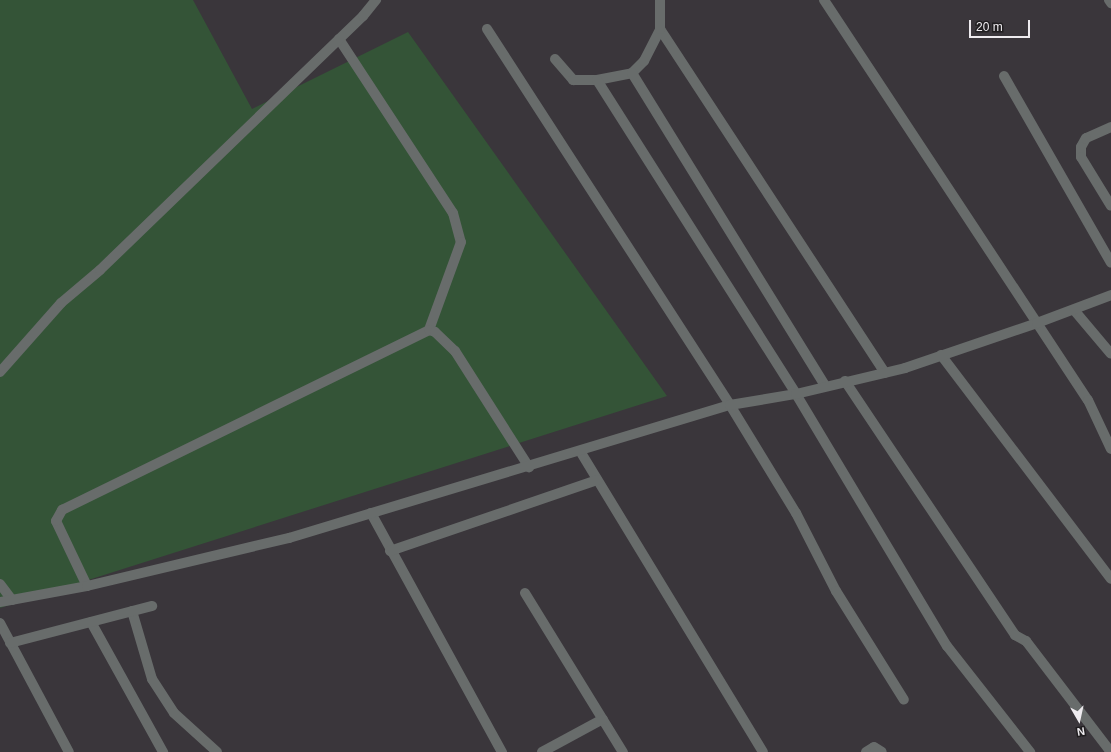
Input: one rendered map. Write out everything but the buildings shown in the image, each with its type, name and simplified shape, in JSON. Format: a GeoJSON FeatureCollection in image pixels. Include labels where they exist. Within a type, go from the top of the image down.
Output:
{"type":"FeatureCollection","features":[{"type":"Feature","properties":{"kind":"street"},"geometry":{"type":"LineString","coordinates":[[0,372],[61,303],[100,270],[339,39],[376,0]]}},
{"type":"Feature","properties":{"kind":"street"},"geometry":{"type":"LineString","coordinates":[[555,59],[573,80],[597,80],[632,73],[644,61],[660,29],[660,0]]}},
{"type":"Feature","properties":{"kind":"street"},"geometry":{"type":"LineString","coordinates":[[824,0],[1088,400],[1111,448]]}},
{"type":"Feature","properties":{"kind":"street"},"geometry":{"type":"LineString","coordinates":[[487,28],[730,404],[796,513],[836,591],[904,700]]}},
{"type":"Feature","properties":{"kind":"street"},"geometry":{"type":"LineString","coordinates":[[660,29],[885,373]]}},
{"type":"Feature","properties":{"kind":"street"},"geometry":{"type":"LineString","coordinates":[[87,586],[56,521],[62,510],[429,330],[461,242],[453,213],[339,39]]}},
{"type":"Feature","properties":{"kind":"street"},"geometry":{"type":"LineString","coordinates":[[632,73],[825,385]]}},
{"type":"Feature","properties":{"kind":"street"},"geometry":{"type":"LineString","coordinates":[[1004,76],[1111,263]]}},
{"type":"Feature","properties":{"kind":"street"},"geometry":{"type":"LineString","coordinates":[[597,80],[796,394],[947,646],[1030,752]]}},
{"type":"Feature","properties":{"kind":"street"},"geometry":{"type":"LineString","coordinates":[[1111,127],[1086,138],[1081,147],[1081,157],[1111,206]]}},
{"type":"Feature","properties":{"kind":"street"},"geometry":{"type":"LineString","coordinates":[[0,602],[87,586],[289,538],[529,467],[730,404],[796,394],[825,385],[885,373],[1037,323],[1074,310],[1111,294]]}},
{"type":"Feature","properties":{"kind":"street"},"geometry":{"type":"LineString","coordinates":[[1074,310],[1111,354]]}},
{"type":"Feature","properties":{"kind":"street"},"geometry":{"type":"LineString","coordinates":[[429,330],[435,332],[455,351],[529,467]]}},
{"type":"Feature","properties":{"kind":"street"},"geometry":{"type":"LineString","coordinates":[[941,355],[1111,579]]}},
{"type":"Feature","properties":{"kind":"street"},"geometry":{"type":"LineString","coordinates":[[845,381],[1015,635],[1026,640],[1111,752]]}},
{"type":"Feature","properties":{"kind":"street"},"geometry":{"type":"LineString","coordinates":[[580,451],[763,752]]}},
{"type":"Feature","properties":{"kind":"street"},"geometry":{"type":"LineString","coordinates":[[390,551],[597,480]]}},
{"type":"Feature","properties":{"kind":"street"},"geometry":{"type":"LineString","coordinates":[[371,513],[390,551],[502,752]]}},
{"type":"Feature","properties":{"kind":"street"},"geometry":{"type":"LineString","coordinates":[[0,584],[12,600]]}},
{"type":"Feature","properties":{"kind":"street"},"geometry":{"type":"LineString","coordinates":[[525,593],[623,752]]}},
{"type":"Feature","properties":{"kind":"street"},"geometry":{"type":"LineString","coordinates":[[10,643],[152,606]]}},
{"type":"Feature","properties":{"kind":"street"},"geometry":{"type":"LineString","coordinates":[[132,612],[152,679],[174,713],[217,752]]}},
{"type":"Feature","properties":{"kind":"street"},"geometry":{"type":"LineString","coordinates":[[91,622],[163,752]]}},
{"type":"Feature","properties":{"kind":"street"},"geometry":{"type":"LineString","coordinates":[[0,623],[69,752]]}},
{"type":"Feature","properties":{"kind":"street"},"geometry":{"type":"LineString","coordinates":[[542,752],[603,719]]}},
{"type":"Feature","properties":{"kind":"street"},"geometry":{"type":"LineString","coordinates":[[866,752],[874,747],[882,752]]}},
{"type":"Feature","properties":{"kind":"green space"},"geometry":{"type":"Polygon","coordinates":[[[0,0],[193,0],[252,109],[408,32],[667,396],[0,608],[0,0]]]}}]}
